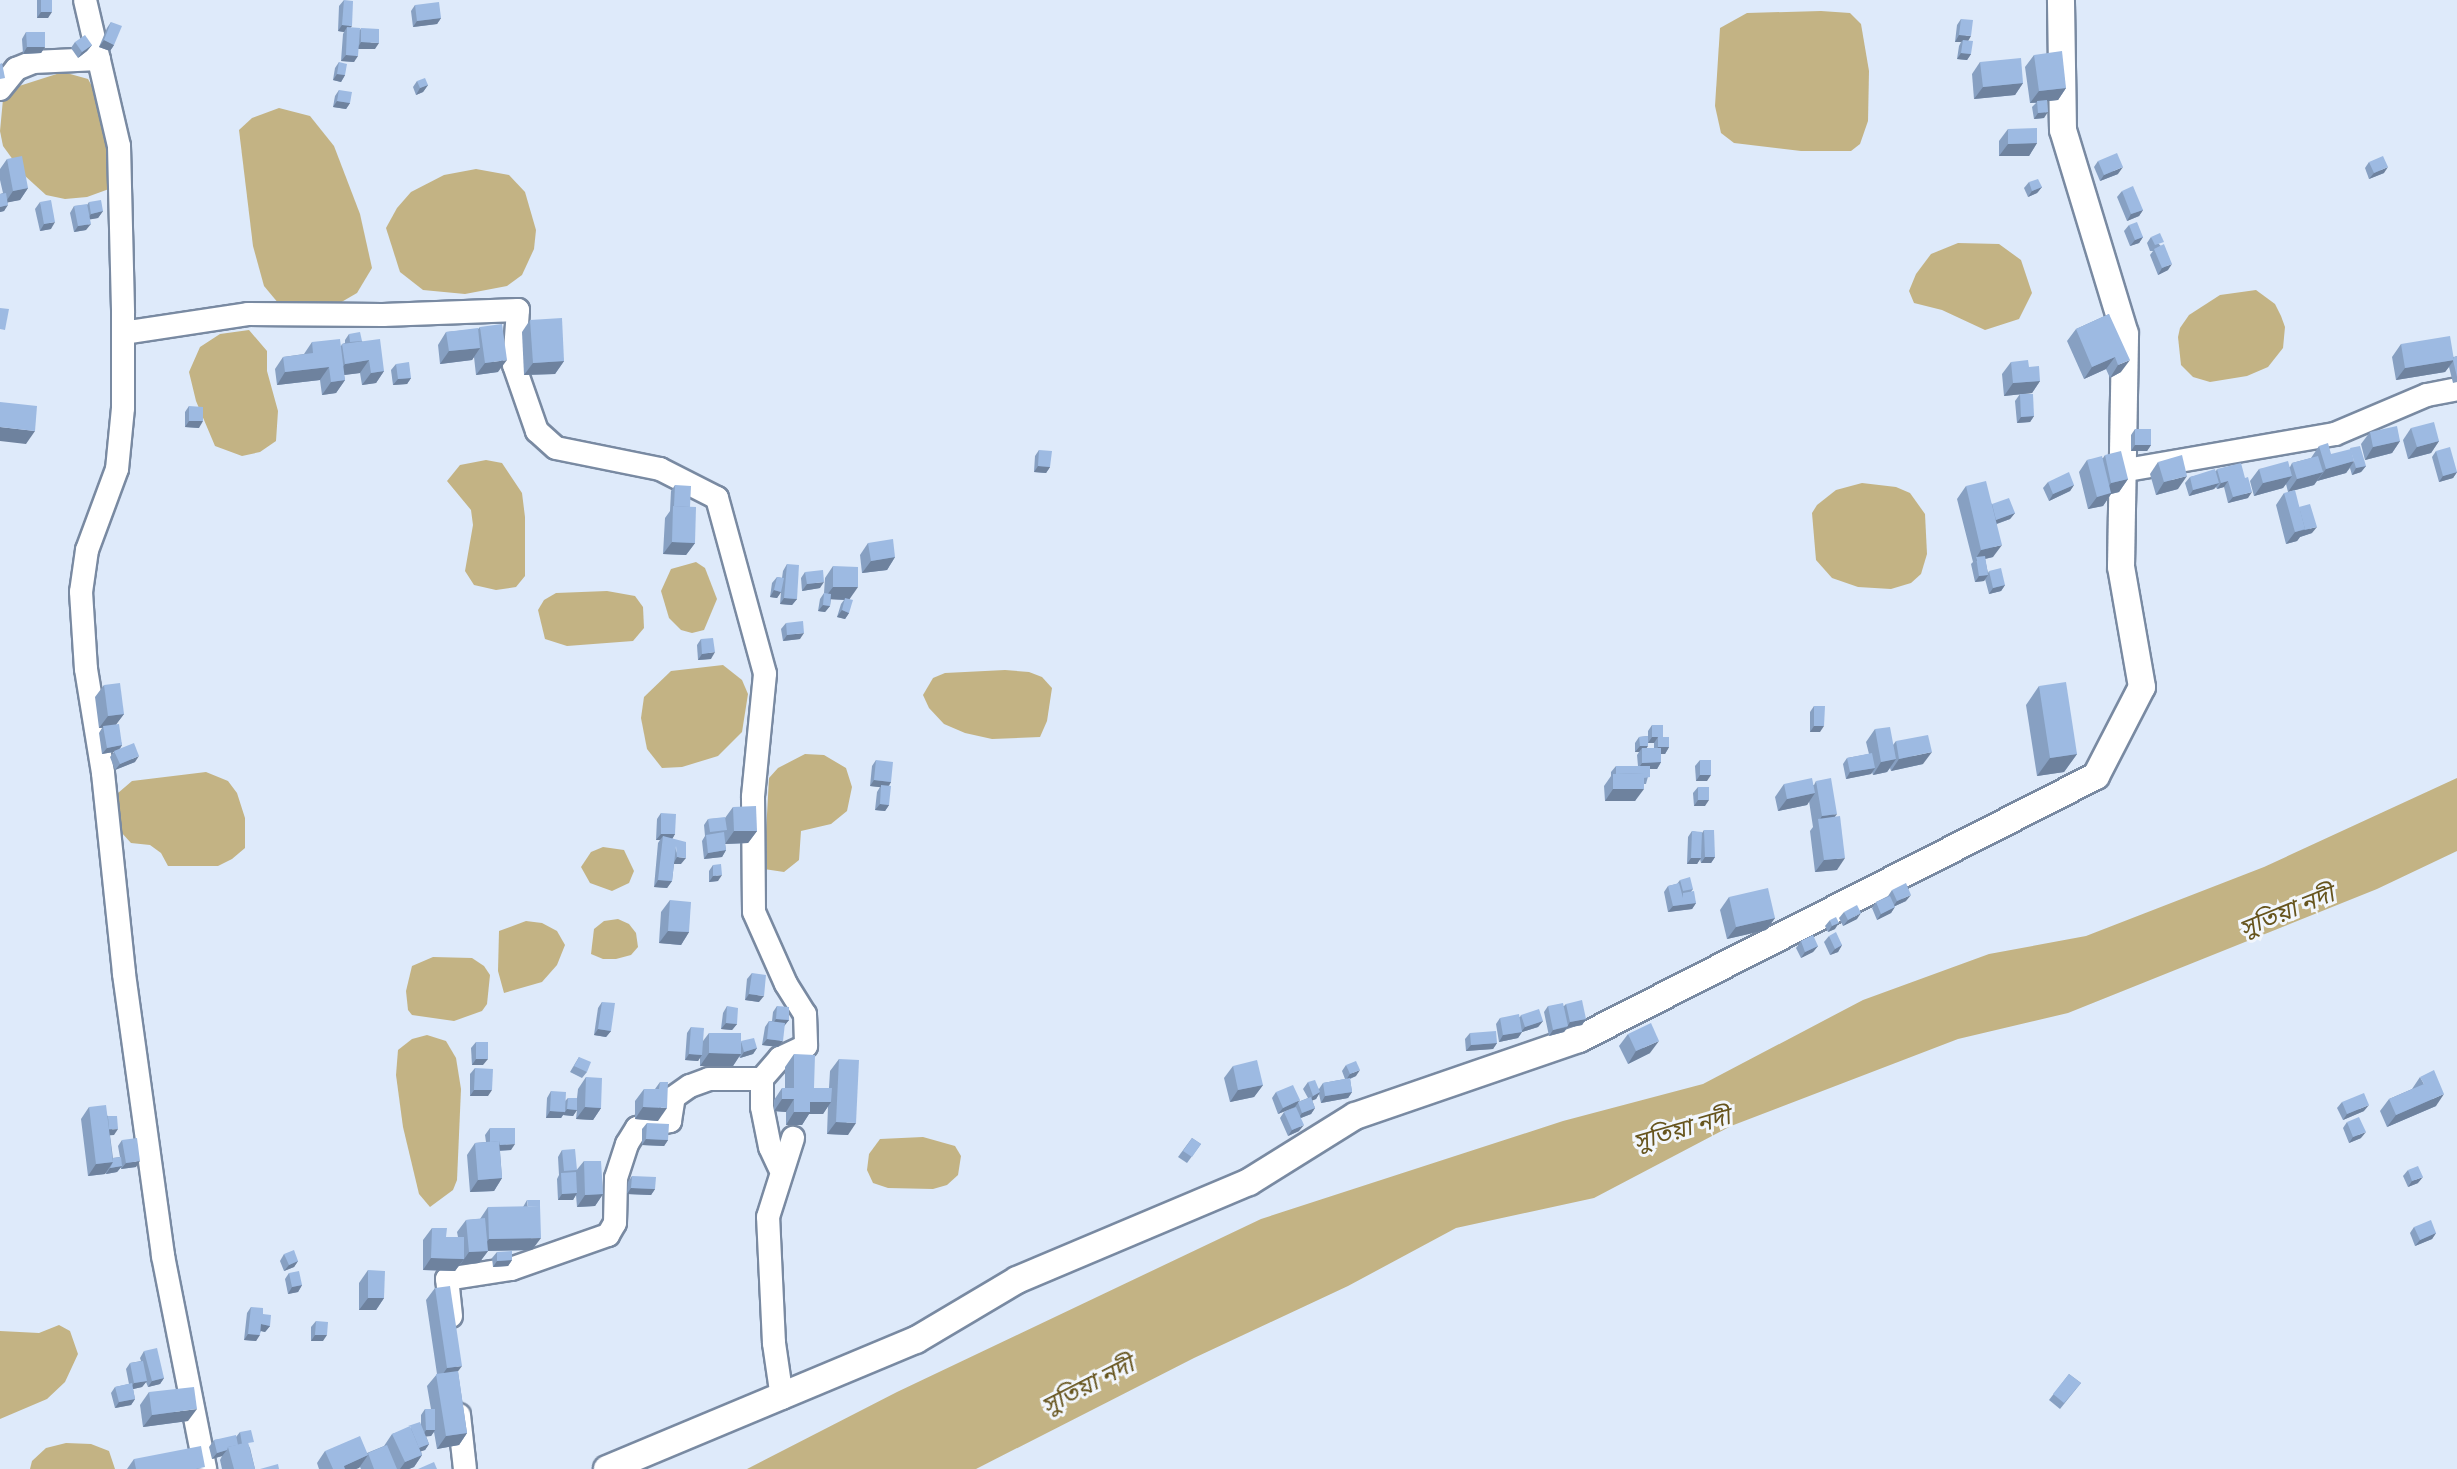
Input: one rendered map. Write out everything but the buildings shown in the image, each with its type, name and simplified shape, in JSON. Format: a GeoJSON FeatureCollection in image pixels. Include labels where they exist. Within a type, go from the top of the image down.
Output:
{"type":"FeatureCollection","features":[{"type":"Feature","properties":{"kind":"street"},"geometry":{"type":"LineString","coordinates":[[85,0],[119,146],[123,333],[123,408],[117,469],[87,550],[81,592],[86,669],[103,773],[124,974],[163,1256],[205,1469]]}},
{"type":"Feature","properties":{"kind":"street"},"geometry":{"type":"LineString","coordinates":[[607,1469],[916,1340],[1017,1280],[1249,1182],[1355,1116],[1579,1039],[2096,776],[2142,687],[2121,567],[2125,334],[2063,130],[2061,0]]}},
{"type":"Feature","properties":{"kind":"street"},"geometry":{"type":"LineString","coordinates":[[0,89],[16,69],[33,62],[99,59]]}},
{"type":"Feature","properties":{"kind":"street"},"geometry":{"type":"LineString","coordinates":[[123,333],[248,314],[383,315],[518,310],[514,365],[537,431],[556,448],[660,469],[717,498],[765,674],[753,797],[754,912],[786,984],[805,1014],[806,1046],[780,1058],[762,1079],[762,1107],[770,1147],[780,1168]]}},
{"type":"Feature","properties":{"kind":"street"},"geometry":{"type":"LineString","coordinates":[[2121,471],[2335,434],[2427,395],[2457,389]]}},
{"type":"Feature","properties":{"kind":"street"},"geometry":{"type":"LineString","coordinates":[[453,1341],[447,1279],[511,1269],[608,1235],[615,1223],[616,1178],[627,1144],[637,1128],[670,1121],[674,1097],[690,1086],[709,1079],[762,1079]]}},
{"type":"Feature","properties":{"kind":"street"},"geometry":{"type":"LineString","coordinates":[[782,1398],[774,1343],[768,1217],[780,1168],[793,1138]]}},
{"type":"Feature","properties":{"kind":"street"},"geometry":{"type":"LineString","coordinates":[[457,1387],[465,1469]]}},
{"type":"Feature","properties":{"kind":"water"},"geometry":{"type":"Polygon","coordinates":[[[1747,13],[1850,13],[1861,24],[1869,71],[1868,121],[1860,144],[1851,151],[1801,151],[1734,143],[1721,133],[1715,106],[1720,28],[1747,13]]]}},
{"type":"Feature","properties":{"kind":"water"},"geometry":{"type":"Polygon","coordinates":[[[63,72],[88,79],[100,101],[110,135],[109,189],[87,197],[65,199],[46,195],[24,175],[3,146],[0,131],[3,99],[16,87],[63,72]]]}},
{"type":"Feature","properties":{"kind":"water"},"geometry":{"type":"Polygon","coordinates":[[[279,108],[310,116],[334,146],[360,214],[372,268],[357,293],[338,304],[279,304],[264,286],[253,246],[239,130],[252,118],[279,108]]]}},
{"type":"Feature","properties":{"kind":"water"},"geometry":{"type":"Polygon","coordinates":[[[476,169],[509,175],[525,192],[536,230],[534,249],[522,275],[507,286],[465,294],[423,290],[400,272],[386,228],[411,192],[444,175],[476,169]]]}},
{"type":"Feature","properties":{"kind":"water"},"geometry":{"type":"Polygon","coordinates":[[[1958,243],[1999,244],[2021,260],[2032,293],[2019,319],[1985,330],[1942,310],[1914,303],[1909,291],[1916,274],[1931,254],[1958,243]]]}},
{"type":"Feature","properties":{"kind":"water"},"geometry":{"type":"Polygon","coordinates":[[[2256,290],[2275,304],[2281,316],[2285,327],[2283,348],[2268,367],[2247,376],[2210,382],[2193,377],[2181,365],[2178,337],[2189,315],[2220,295],[2256,290]]]}},
{"type":"Feature","properties":{"kind":"water"},"geometry":{"type":"Polygon","coordinates":[[[249,330],[267,351],[267,371],[278,411],[276,441],[260,452],[242,456],[215,446],[196,401],[189,372],[200,347],[220,334],[249,330]]]}},
{"type":"Feature","properties":{"kind":"water"},"geometry":{"type":"Polygon","coordinates":[[[486,460],[502,463],[522,493],[525,576],[516,587],[496,590],[474,585],[465,571],[473,525],[471,510],[447,481],[460,465],[486,460]]]}},
{"type":"Feature","properties":{"kind":"water"},"geometry":{"type":"Polygon","coordinates":[[[1862,483],[1896,487],[1910,493],[1925,514],[1927,554],[1921,574],[1911,583],[1891,589],[1858,587],[1832,578],[1816,560],[1812,513],[1836,490],[1862,483]]]}},
{"type":"Feature","properties":{"kind":"water"},"geometry":{"type":"Polygon","coordinates":[[[696,562],[705,568],[717,599],[704,630],[692,633],[681,630],[669,618],[661,591],[671,569],[696,562]]]}},
{"type":"Feature","properties":{"kind":"water"},"geometry":{"type":"Polygon","coordinates":[[[607,591],[635,596],[643,607],[644,628],[633,641],[567,646],[545,639],[538,610],[544,600],[556,593],[607,591]]]}},
{"type":"Feature","properties":{"kind":"water"},"geometry":{"type":"Polygon","coordinates":[[[723,665],[742,680],[748,694],[742,732],[718,756],[682,767],[662,768],[647,749],[641,718],[644,697],[671,671],[723,665]]]}},
{"type":"Feature","properties":{"kind":"water"},"geometry":{"type":"Polygon","coordinates":[[[1029,672],[1042,677],[1052,688],[1047,721],[1040,737],[992,739],[965,733],[944,724],[929,708],[923,695],[933,678],[945,673],[1029,672]]]}},
{"type":"Feature","properties":{"kind":"water"},"geometry":{"type":"Polygon","coordinates":[[[805,754],[824,755],[846,768],[852,787],[847,811],[831,824],[801,831],[799,860],[784,872],[764,869],[769,778],[778,768],[805,754]]]}},
{"type":"Feature","properties":{"kind":"water"},"geometry":{"type":"Polygon","coordinates":[[[206,772],[228,781],[237,793],[245,818],[245,848],[232,859],[218,866],[168,866],[161,853],[150,845],[131,843],[121,832],[116,804],[118,793],[132,781],[206,772]]]}},
{"type":"Feature","properties":{"kind":"water","name":"সুতিয়া নদী"},"geometry":{"type":"Polygon","coordinates":[[[2457,778],[2457,851],[2377,889],[2068,1013],[1958,1039],[1731,1126],[1594,1198],[1456,1228],[1348,1286],[1194,1358],[976,1469],[747,1469],[897,1392],[1261,1219],[1563,1121],[1703,1084],[1863,1000],[1989,954],[2086,936],[2264,867],[2457,778]]]}},
{"type":"Feature","properties":{"kind":"water"},"geometry":{"type":"Polygon","coordinates":[[[603,847],[624,850],[634,871],[629,883],[612,891],[590,883],[581,867],[591,852],[603,847]]]}},
{"type":"Feature","properties":{"kind":"water"},"geometry":{"type":"Polygon","coordinates":[[[618,919],[629,924],[636,933],[638,947],[631,955],[616,959],[603,959],[591,954],[594,929],[604,921],[618,919]]]}},
{"type":"Feature","properties":{"kind":"water"},"geometry":{"type":"Polygon","coordinates":[[[526,921],[542,923],[557,931],[565,945],[557,965],[542,982],[504,993],[498,971],[499,931],[526,921]]]}},
{"type":"Feature","properties":{"kind":"water"},"geometry":{"type":"Polygon","coordinates":[[[433,957],[472,958],[484,966],[490,975],[487,1004],[482,1011],[454,1021],[412,1015],[408,1010],[406,991],[412,966],[433,957]]]}},
{"type":"Feature","properties":{"kind":"water"},"geometry":{"type":"Polygon","coordinates":[[[427,1035],[446,1041],[456,1058],[461,1089],[457,1180],[453,1190],[430,1207],[419,1194],[403,1127],[396,1075],[398,1050],[412,1039],[427,1035]]]}},
{"type":"Feature","properties":{"kind":"water"},"geometry":{"type":"Polygon","coordinates":[[[923,1137],[955,1146],[961,1156],[958,1175],[947,1185],[933,1189],[888,1188],[873,1183],[867,1170],[869,1154],[880,1139],[923,1137]]]}},
{"type":"Feature","properties":{"kind":"water"},"geometry":{"type":"Polygon","coordinates":[[[59,1325],[70,1331],[78,1354],[65,1382],[47,1399],[0,1419],[0,1331],[39,1333],[59,1325]]]}},
{"type":"Feature","properties":{"kind":"water"},"geometry":{"type":"Polygon","coordinates":[[[66,1443],[91,1444],[109,1451],[115,1469],[30,1469],[32,1461],[46,1448],[66,1443]]]}}]}
